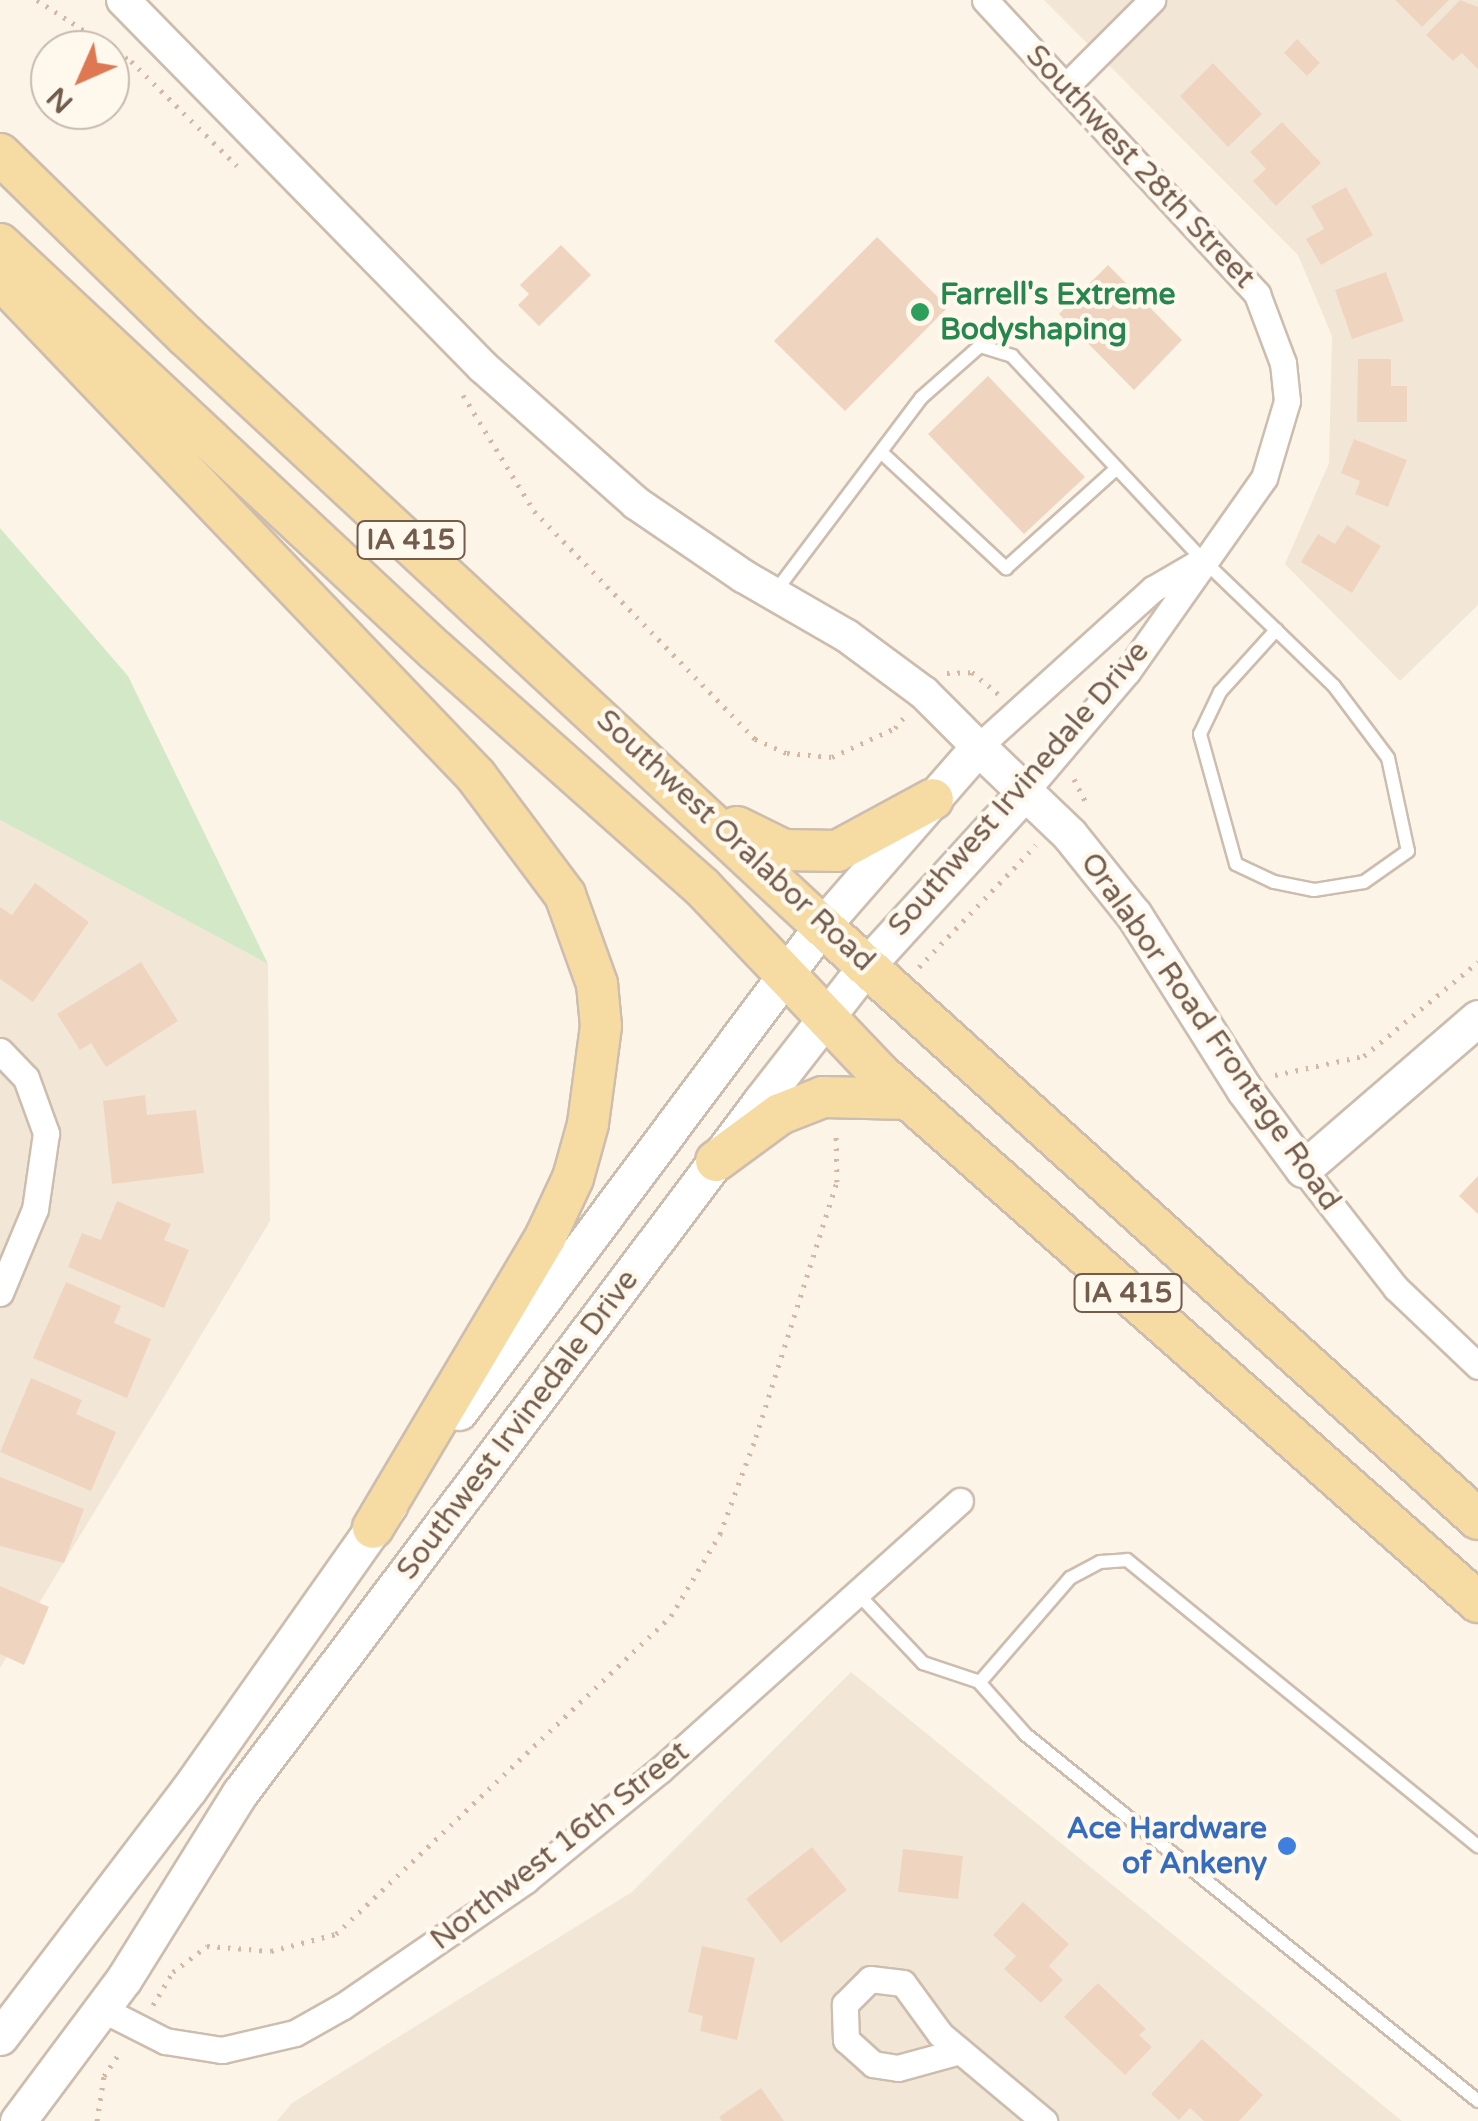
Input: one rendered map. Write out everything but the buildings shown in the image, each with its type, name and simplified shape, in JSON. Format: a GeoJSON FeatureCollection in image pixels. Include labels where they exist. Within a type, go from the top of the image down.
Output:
{"type":"FeatureCollection","features":[{"type":"Feature","properties":{"kind":"main road","name":"Southwest Oralabor Road"},"geometry":{"type":"LineString","coordinates":[[0,154],[186,336],[687,795],[822,926],[1478,1518]]}},
{"type":"Feature","properties":{"kind":"main road","name":"Southwest Oralabor Road"},"geometry":{"type":"LineString","coordinates":[[0,244],[435,650],[702,887],[783,978],[910,1099],[1478,1602]]}},
{"type":"Feature","properties":{"kind":"main road"},"geometry":{"type":"LineString","coordinates":[[0,278],[476,776],[566,895],[597,984],[601,1026],[588,1124],[573,1178],[545,1238],[372,1528]]}},
{"type":"Feature","properties":{"kind":"main road","name":"Southwest Irvinedale Drive"},"geometry":{"type":"LineString","coordinates":[[0,2037],[189,1789],[372,1528],[822,926],[978,747]]}},
{"type":"Feature","properties":{"kind":"main road","name":"Oralabor Road Frontage Road"},"geometry":{"type":"LineString","coordinates":[[978,747],[1026,791],[1070,810],[1244,1089],[1304,1169]]}},
{"type":"Feature","properties":{"kind":"main road","name":"Southwest Irvinedale Drive"},"geometry":{"type":"LineString","coordinates":[[18,2121],[102,2009],[240,1793],[824,1018],[866,965],[1026,791]]}},
{"type":"Feature","properties":{"kind":"main road"},"geometry":{"type":"LineString","coordinates":[[687,795],[756,840],[808,854],[867,840],[933,799]]}},
{"type":"Feature","properties":{"kind":"main road"},"geometry":{"type":"LineString","coordinates":[[1304,1169],[1478,1018]]}},
{"type":"Feature","properties":{"kind":"main road"},"geometry":{"type":"LineString","coordinates":[[716,1161],[780,1114],[824,1097],[910,1099]]}},
{"type":"Feature","properties":{"kind":"street"},"geometry":{"type":"LineString","coordinates":[[123,0],[483,367],[636,502],[924,693],[978,747]]}},
{"type":"Feature","properties":{"kind":"street","name":"Southwest 28th Street"},"geometry":{"type":"LineString","coordinates":[[985,0],[1224,251],[1258,294],[1278,345],[1286,400],[1278,440],[1264,478],[1203,560]]}},
{"type":"Feature","properties":{"kind":"street"},"geometry":{"type":"LineString","coordinates":[[1066,86],[1152,0]]}},
{"type":"Feature","properties":{"kind":"street","name":"Southwest Irvinedale Drive"},"geometry":{"type":"LineString","coordinates":[[978,747],[1153,589],[1203,560]]}},
{"type":"Feature","properties":{"kind":"street","name":"Southwest Irvinedale Drive"},"geometry":{"type":"LineString","coordinates":[[1026,791],[1127,672],[1203,560]]}},
{"type":"Feature","properties":{"kind":"street"},"geometry":{"type":"LineString","coordinates":[[0,1051],[26,1078],[46,1133],[35,1210],[0,1293]]}},
{"type":"Feature","properties":{"kind":"street","name":"Oralabor Road Frontage Road"},"geometry":{"type":"LineString","coordinates":[[1304,1169],[1396,1288],[1478,1366]]}},
{"type":"Feature","properties":{"kind":"street","name":"Northwest 16th Street"},"geometry":{"type":"LineString","coordinates":[[102,2009],[165,2041],[222,2050],[295,2033],[342,2006],[526,1880],[960,1501]]}},
{"type":"Feature","properties":{"kind":"street"},"geometry":{"type":"LineString","coordinates":[[960,2051],[898,2068],[872,2064],[846,2040],[845,2004],[870,1980],[903,1983],[960,2051],[1044,2121]]}},
{"type":"Feature","properties":{"kind":"lane"},"geometry":{"type":"LineString","coordinates":[[773,594],[921,398],[980,346],[1012,356],[1203,560],[1276,630],[1334,686],[1388,758],[1408,852],[1364,882],[1314,890],[1274,882],[1236,864],[1200,734],[1220,692],[1276,630]]}},
{"type":"Feature","properties":{"kind":"lane"},"geometry":{"type":"LineString","coordinates":[[880,452],[1006,568],[1117,468]]}},
{"type":"Feature","properties":{"kind":"lane"},"geometry":{"type":"LineString","coordinates":[[978,1682],[1070,1578],[1100,1562],[1127,1560],[1478,1846]]}},
{"type":"Feature","properties":{"kind":"lane"},"geometry":{"type":"LineString","coordinates":[[858,1594],[923,1663],[978,1682],[1025,1734],[1478,2100]]}},
{"type":"Feature","properties":{"kind":"path"},"geometry":{"type":"LineString","coordinates":[[921,965],[1070,810]]}},
{"type":"Feature","properties":{"kind":"path"},"geometry":{"type":"LineString","coordinates":[[1268,1076],[1364,1056],[1478,962]]}},
{"type":"Feature","properties":{"kind":"path"},"geometry":{"type":"LineString","coordinates":[[97,2121],[104,2076],[173,1972],[207,1946],[271,1952],[336,1934],[672,1616],[720,1534],[756,1437],[837,1182],[836,1124]]}},
{"type":"Feature","properties":{"kind":"shaded area"},"geometry":{"type":"Polygon","coordinates":[[[1044,0],[1478,0],[1478,605],[1400,681],[1285,564],[1329,463],[1332,336],[1298,255],[1044,0]]]}},
{"type":"Feature","properties":{"kind":"shaded area"},"geometry":{"type":"Polygon","coordinates":[[[0,820],[268,964],[270,1221],[0,1668],[0,820]]]}},
{"type":"Feature","properties":{"kind":"shaded area"},"geometry":{"type":"Polygon","coordinates":[[[851,1672],[1402,2121],[277,2121],[292,2103],[632,1892],[851,1672]]]}},
{"type":"Feature","properties":{"kind":"green space"},"geometry":{"type":"Polygon","coordinates":[[[0,528],[128,676],[268,964],[0,820],[0,528]]]}},
{"type":"Feature","properties":{"kind":"place","name":"Farrell's Extreme Bodyshaping"},"geometry":{"type":"Point","coordinates":[920,312]}},
{"type":"Feature","properties":{"kind":"place","name":"Ace Hardware of Ankeny"},"geometry":{"type":"Point","coordinates":[1287,1846]}}]}
